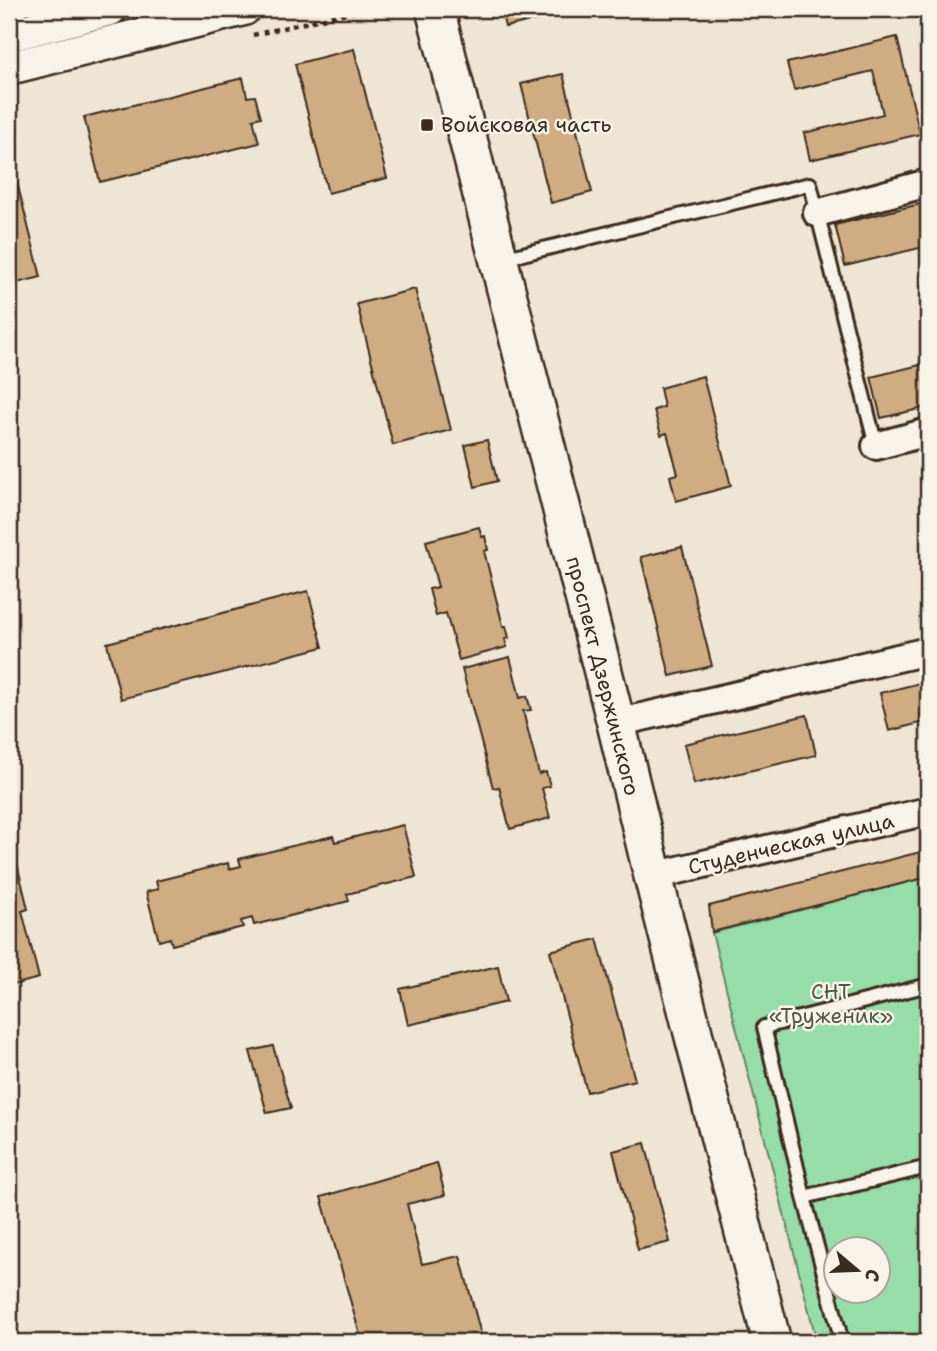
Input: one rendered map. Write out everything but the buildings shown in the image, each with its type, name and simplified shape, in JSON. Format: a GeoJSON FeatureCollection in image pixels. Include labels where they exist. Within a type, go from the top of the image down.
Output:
{"type":"FeatureCollection","features":[{"type":"Feature","properties":{"kind":"main road","name":"проспект Дзержинского"},"geometry":{"type":"LineString","coordinates":[[435,9],[772,1342]]}},
{"type":"Feature","properties":{"kind":"street"},"geometry":{"type":"LineString","coordinates":[[17,25],[110,9]]}},
{"type":"Feature","properties":{"kind":"street"},"geometry":{"type":"LineString","coordinates":[[9,68],[244,9]]}},
{"type":"Feature","properties":{"kind":"street"},"geometry":{"type":"LineString","coordinates":[[817,213],[928,183]]}},
{"type":"Feature","properties":{"kind":"street"},"geometry":{"type":"LineString","coordinates":[[876,446],[928,432]]}},
{"type":"Feature","properties":{"kind":"street"},"geometry":{"type":"LineString","coordinates":[[616,723],[928,651]]}},
{"type":"Feature","properties":{"kind":"street","name":"Студенческая улица"},"geometry":{"type":"LineString","coordinates":[[653,876],[928,811]]}},
{"type":"Feature","properties":{"kind":"lane"},"geometry":{"type":"LineString","coordinates":[[498,260],[810,184],[876,446]]}},
{"type":"Feature","properties":{"kind":"lane"},"geometry":{"type":"LineString","coordinates":[[842,1342],[764,1027],[928,985]]}},
{"type":"Feature","properties":{"kind":"lane"},"geometry":{"type":"LineString","coordinates":[[804,1197],[928,1167]]}},
{"type":"Feature","properties":{"kind":"green space","name":"СНТ «Труженик»"},"geometry":{"type":"Polygon","coordinates":[[[928,877],[928,1342],[817,1342],[712,933],[928,877]]]}},
{"type":"Feature","properties":{"kind":"place","name":"Войсковая часть"},"geometry":{"type":"Point","coordinates":[427,125]}}]}
